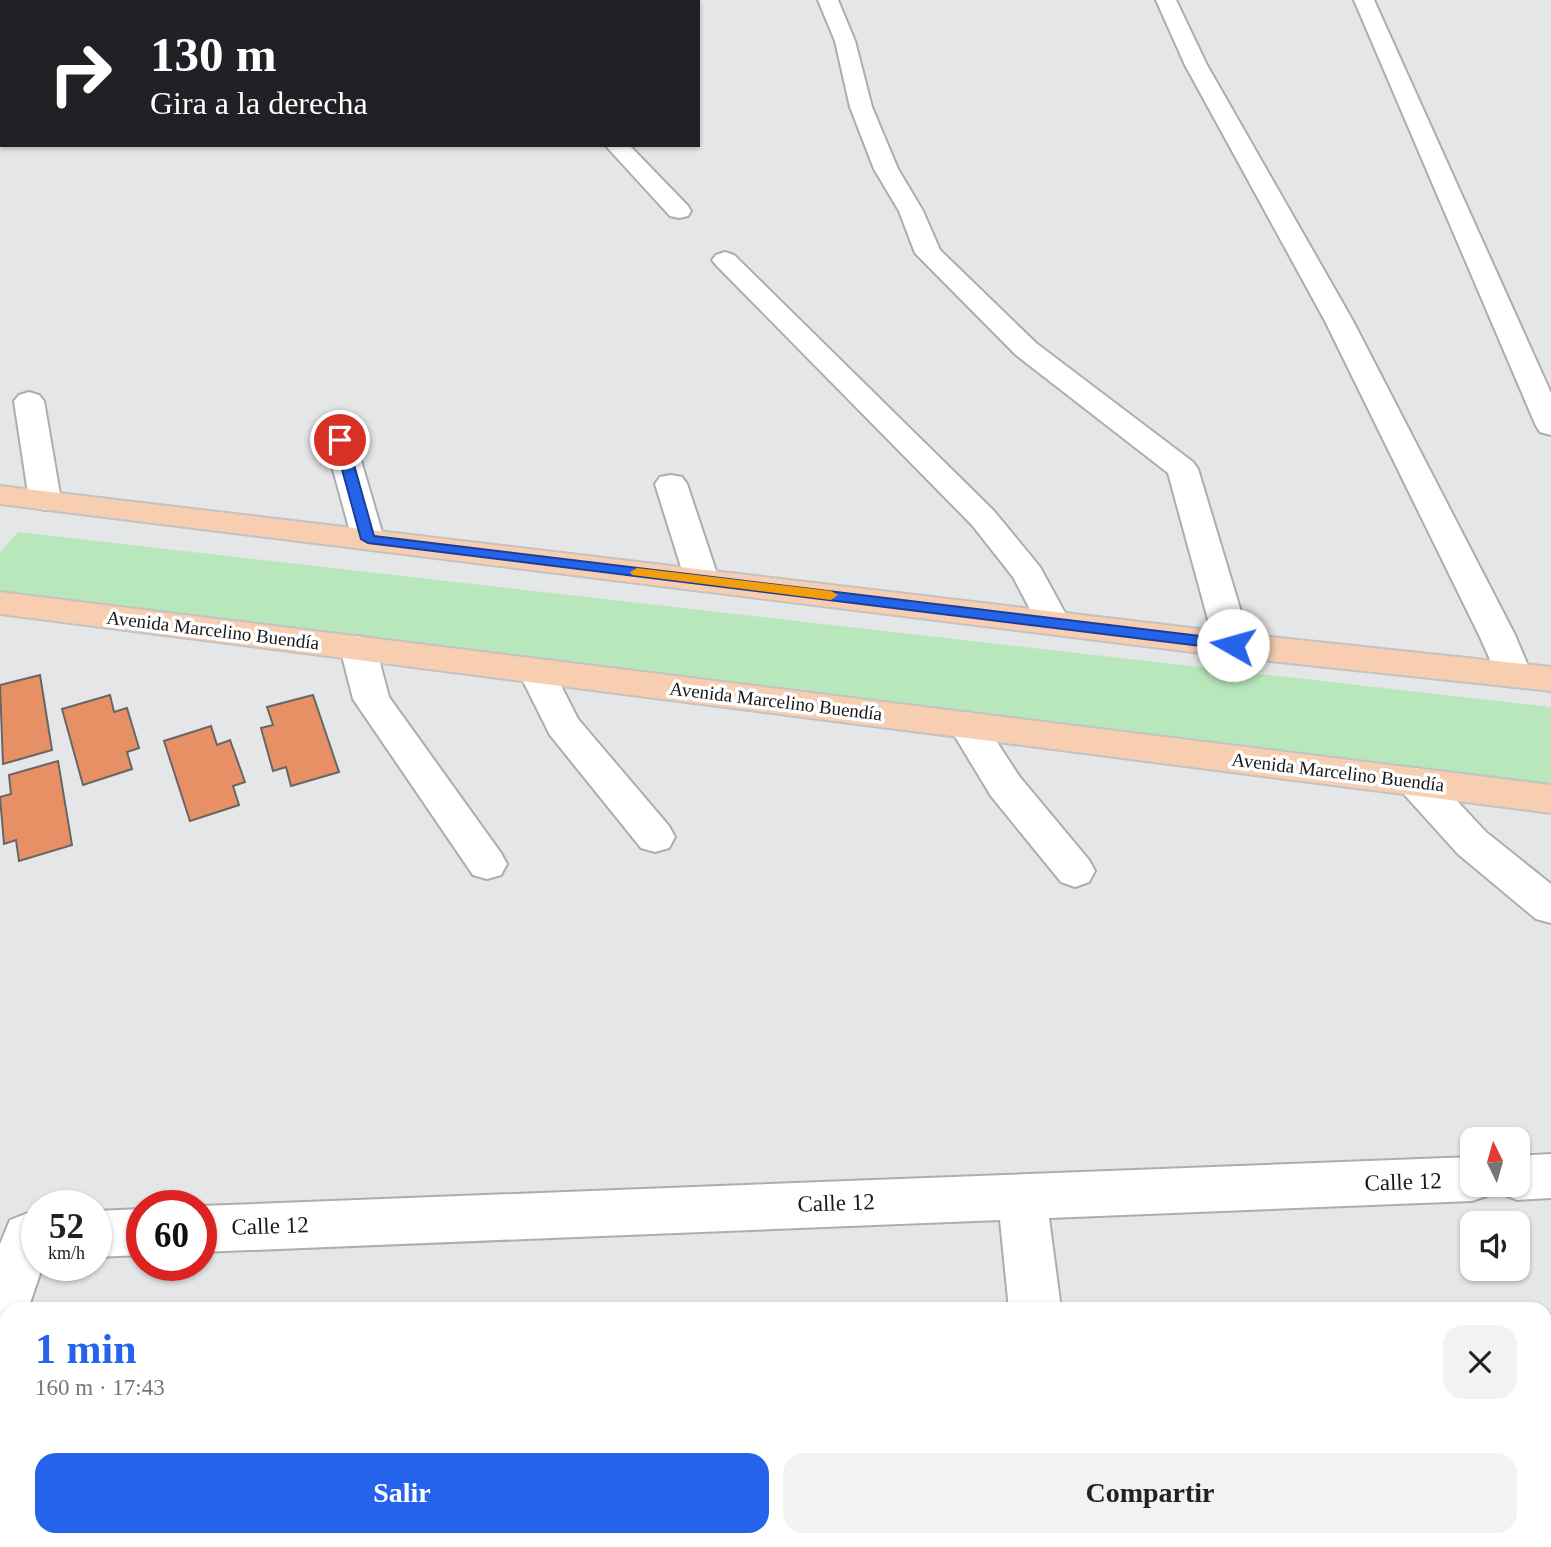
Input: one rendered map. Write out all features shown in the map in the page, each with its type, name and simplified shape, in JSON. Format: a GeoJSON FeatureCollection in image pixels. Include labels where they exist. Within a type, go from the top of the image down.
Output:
{"type":"FeatureCollection","features":[{"type":"Feature","properties":{"kind":"main road"},"geometry":{"type":"LineString","coordinates":[[0,495],[1233,645],[1551,679]]}},
{"type":"Feature","properties":{"kind":"main road","name":"Avenida Marcelino Buendía"},"geometry":{"type":"LineString","coordinates":[[0,603],[1551,799]]}},
{"type":"Feature","properties":{"kind":"street"},"geometry":{"type":"LineString","coordinates":[[828,0],[845,41],[861,107],[886,170],[911,211],[928,253],[1026,349],[1182,469],[1233,645]]}},
{"type":"Feature","properties":{"kind":"street"},"geometry":{"type":"LineString","coordinates":[[1166,0],[1196,65],[1339,321],[1497,635],[1514,676]]}},
{"type":"Feature","properties":{"kind":"street"},"geometry":{"type":"LineString","coordinates":[[1364,0],[1551,426]]}},
{"type":"Feature","properties":{"kind":"street"},"geometry":{"type":"LineString","coordinates":[[618,147],[679,211]]}},
{"type":"Feature","properties":{"kind":"street"},"geometry":{"type":"LineString","coordinates":[[725,260],[983,518],[1028,574],[1053,622]]}},
{"type":"Feature","properties":{"kind":"street"},"geometry":{"type":"LineString","coordinates":[[29,401],[45,500]]}},
{"type":"Feature","properties":{"kind":"street"},"geometry":{"type":"LineString","coordinates":[[340,440],[368,539]]}},
{"type":"Feature","properties":{"kind":"street"},"geometry":{"type":"LineString","coordinates":[[671,484],[702,580]]}},
{"type":"Feature","properties":{"kind":"street"},"geometry":{"type":"LineString","coordinates":[[358,648],[370,699],[487,864]]}},
{"type":"Feature","properties":{"kind":"street"},"geometry":{"type":"LineString","coordinates":[[536,671],[563,726],[655,838]]}},
{"type":"Feature","properties":{"kind":"street"},"geometry":{"type":"LineString","coordinates":[[967,725],[1005,786],[1075,871]]}},
{"type":"Feature","properties":{"kind":"street"},"geometry":{"type":"LineString","coordinates":[[1416,782],[1472,843],[1551,907]]}},
{"type":"Feature","properties":{"kind":"street"},"geometry":{"type":"LineString","coordinates":[[1530,1177],[1551,1176]]}},
{"type":"Feature","properties":{"kind":"street","name":"Calle 12"},"geometry":{"type":"LineString","coordinates":[[217,1228],[1460,1179]]}},
{"type":"Feature","properties":{"kind":"street"},"geometry":{"type":"LineString","coordinates":[[1022,1195],[1034,1302]]}},
{"type":"Feature","properties":{"kind":"street"},"geometry":{"type":"LineString","coordinates":[[4,1302],[21,1241]]}},
{"type":"Feature","properties":{"kind":"green space"},"geometry":{"type":"Polygon","coordinates":[[[18,532],[1551,707],[1551,787],[0,593],[0,553],[18,532]]]}},
{"type":"Feature","properties":{"kind":"building"},"geometry":{"type":"Polygon","coordinates":[[[40,675],[52,750],[3,764],[0,685],[40,675]]]}},
{"type":"Feature","properties":{"kind":"building"},"geometry":{"type":"Polygon","coordinates":[[[110,695],[114,712],[127,708],[139,748],[127,752],[132,769],[83,785],[62,709],[110,695]]]}},
{"type":"Feature","properties":{"kind":"building"},"geometry":{"type":"Polygon","coordinates":[[[313,695],[339,772],[291,786],[286,767],[273,771],[261,728],[273,725],[267,707],[313,695]]]}},
{"type":"Feature","properties":{"kind":"building"},"geometry":{"type":"Polygon","coordinates":[[[211,726],[217,745],[230,740],[245,782],[233,786],[239,805],[190,821],[164,741],[211,726]]]}},
{"type":"Feature","properties":{"kind":"building"},"geometry":{"type":"Polygon","coordinates":[[[58,761],[72,845],[19,861],[16,840],[4,844],[0,797],[11,794],[9,775],[58,761]]]}},
{"type":"Feature","properties":{"kind":"slow traffic"},"geometry":{"type":"LineString","coordinates":[[637,572],[831,595]]}},
{"type":"Feature","properties":{"kind":"route"},"geometry":{"type":"LineString","coordinates":[[340,440],[368,539],[1233,645]]}}]}
